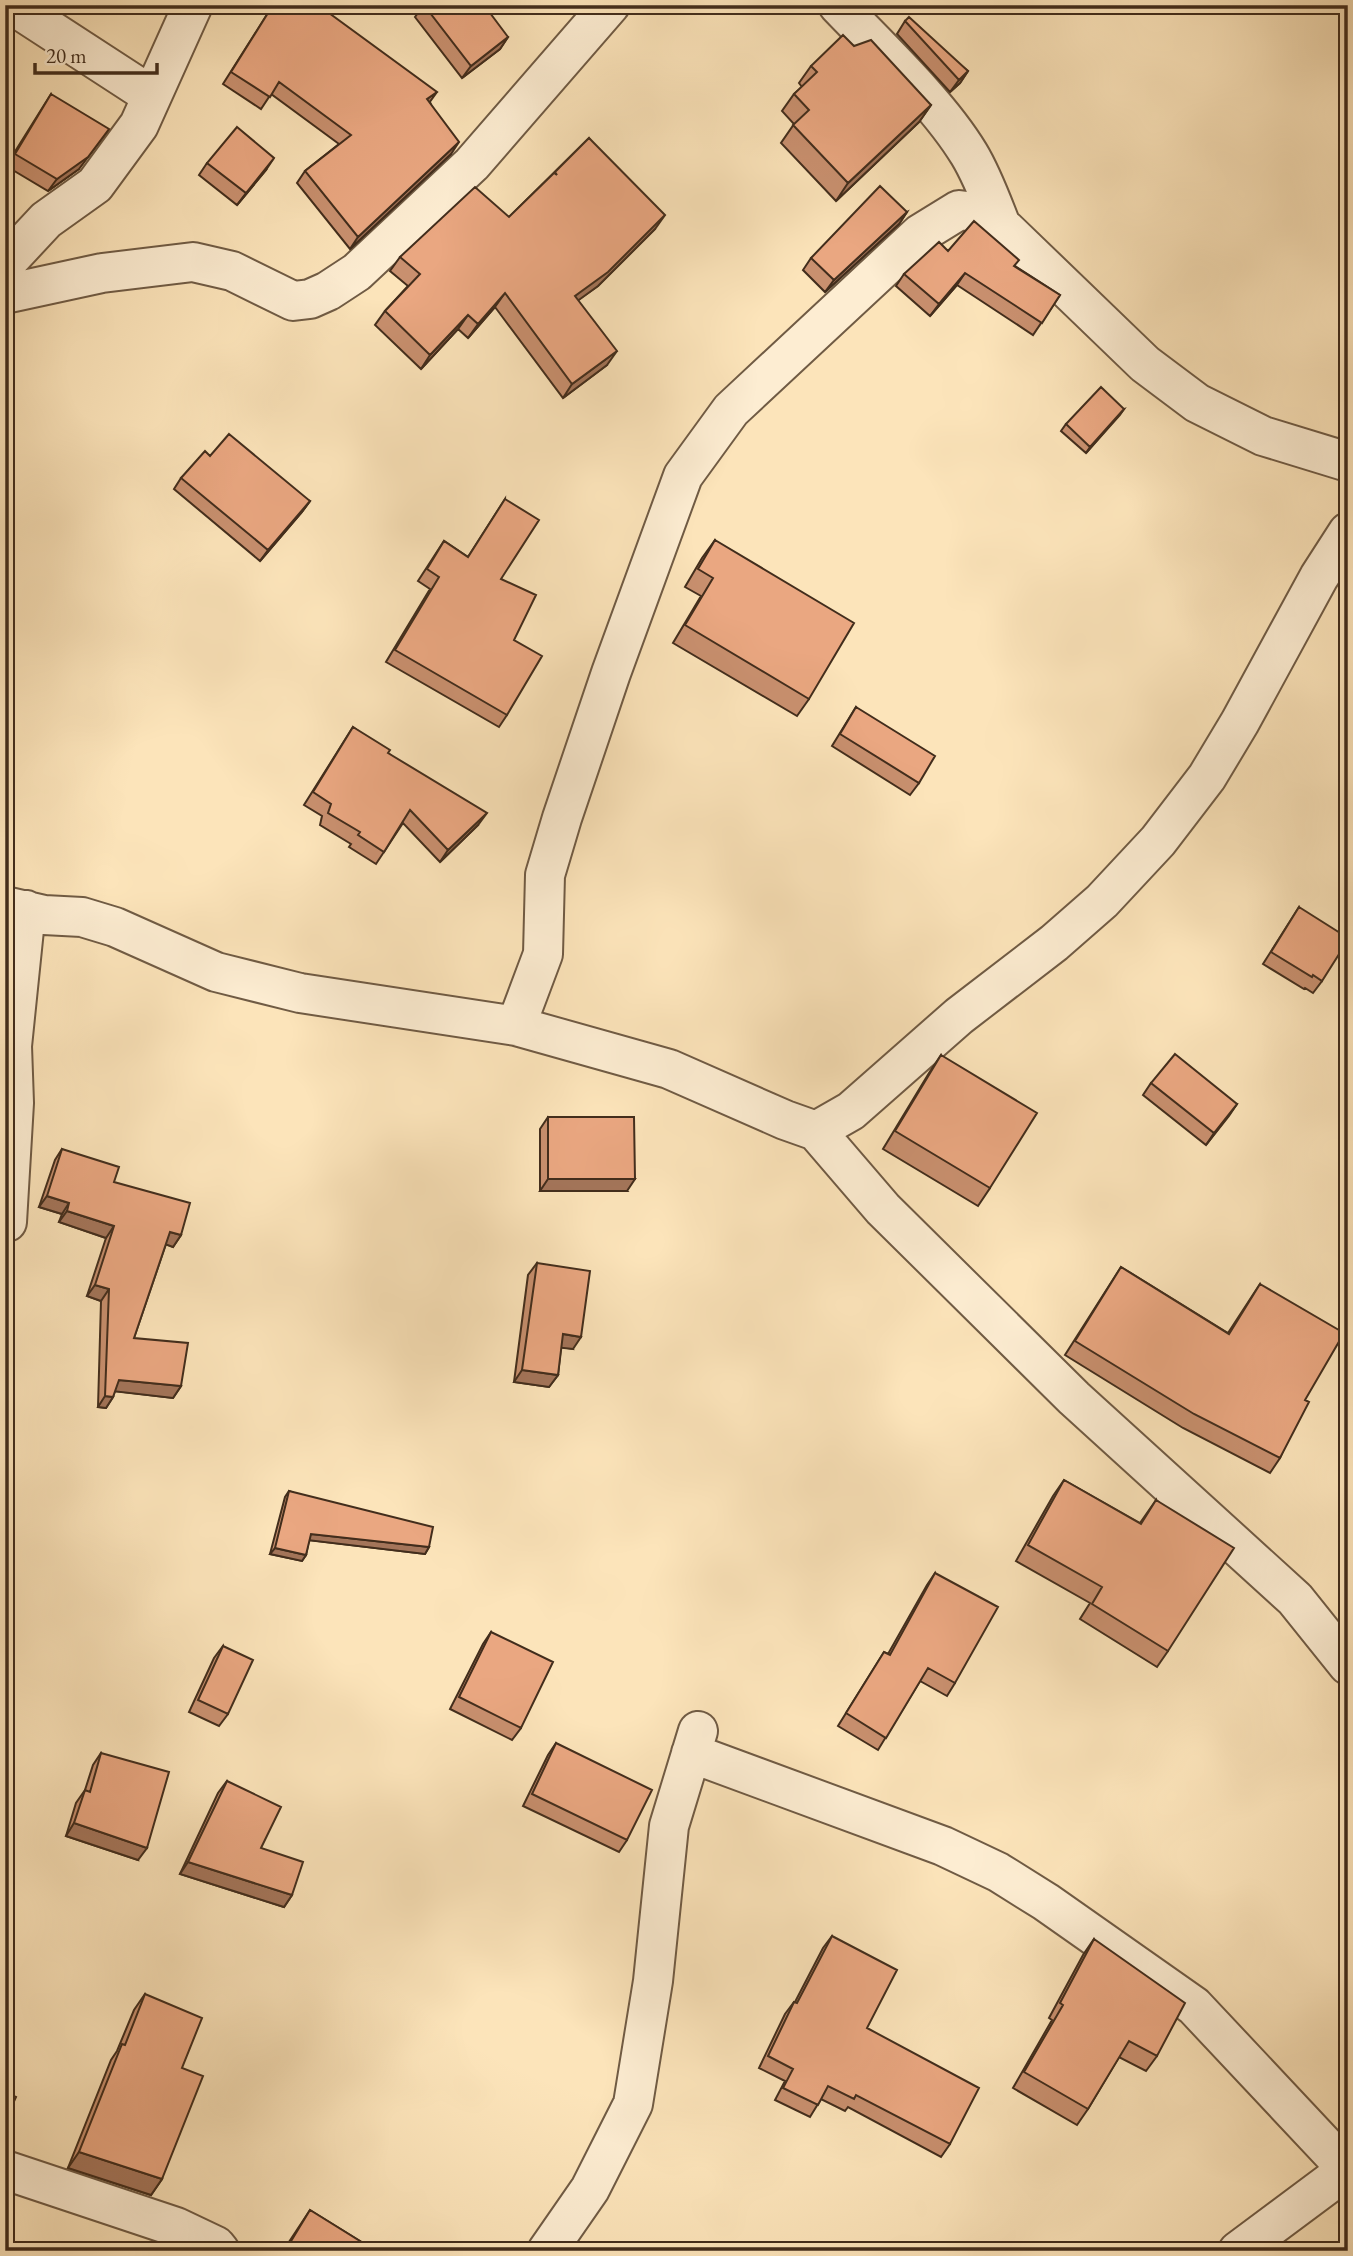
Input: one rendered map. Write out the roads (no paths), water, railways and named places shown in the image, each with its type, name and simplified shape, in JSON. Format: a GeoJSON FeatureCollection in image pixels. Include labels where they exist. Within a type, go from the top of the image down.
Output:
{"type":"FeatureCollection","features":[{"type":"Feature","properties":{"kind":"street"},"geometry":{"type":"LineString","coordinates":[[12,5],[152,96]]}},
{"type":"Feature","properties":{"kind":"street"},"geometry":{"type":"LineString","coordinates":[[5,264],[46,220],[95,185],[139,125],[193,5]]}},
{"type":"Feature","properties":{"kind":"street"},"geometry":{"type":"LineString","coordinates":[[5,294],[102,272],[193,262],[232,271],[293,300],[310,299],[328,291],[357,272],[472,164],[610,5]]}},
{"type":"Feature","properties":{"kind":"street"},"geometry":{"type":"LineString","coordinates":[[838,5],[915,86],[969,154],[1002,228]]}},
{"type":"Feature","properties":{"kind":"street"},"geometry":{"type":"LineString","coordinates":[[516,1026],[542,954],[545,875],[562,818],[682,476],[731,410],[920,234],[959,210],[975,212],[1002,228],[1145,364],[1197,403],[1263,436],[1348,462]]}},
{"type":"Feature","properties":{"kind":"street"},"geometry":{"type":"LineString","coordinates":[[816,1131],[851,1111],[959,1016],[1054,943],[1102,901],[1158,841],[1207,777],[1319,577],[1348,532]]}},
{"type":"Feature","properties":{"kind":"street"},"geometry":{"type":"LineString","coordinates":[[7,1222],[14,1103],[12,1046],[16,908],[44,915],[82,917],[115,927],[216,972],[300,993],[516,1026],[669,1069],[816,1131],[883,1209],[1074,1398],[1294,1599],[1348,1665]]}},
{"type":"Feature","properties":{"kind":"street"},"geometry":{"type":"LineString","coordinates":[[547,2251],[590,2189],[633,2104],[653,1981],[669,1826],[694,1742],[943,1846],[998,1872],[1194,2006],[1347,2169],[1238,2251]]}},
{"type":"Feature","properties":{"kind":"street"},"geometry":{"type":"LineString","coordinates":[[5,2170],[176,2227],[216,2246],[220,2251]]}}]}
